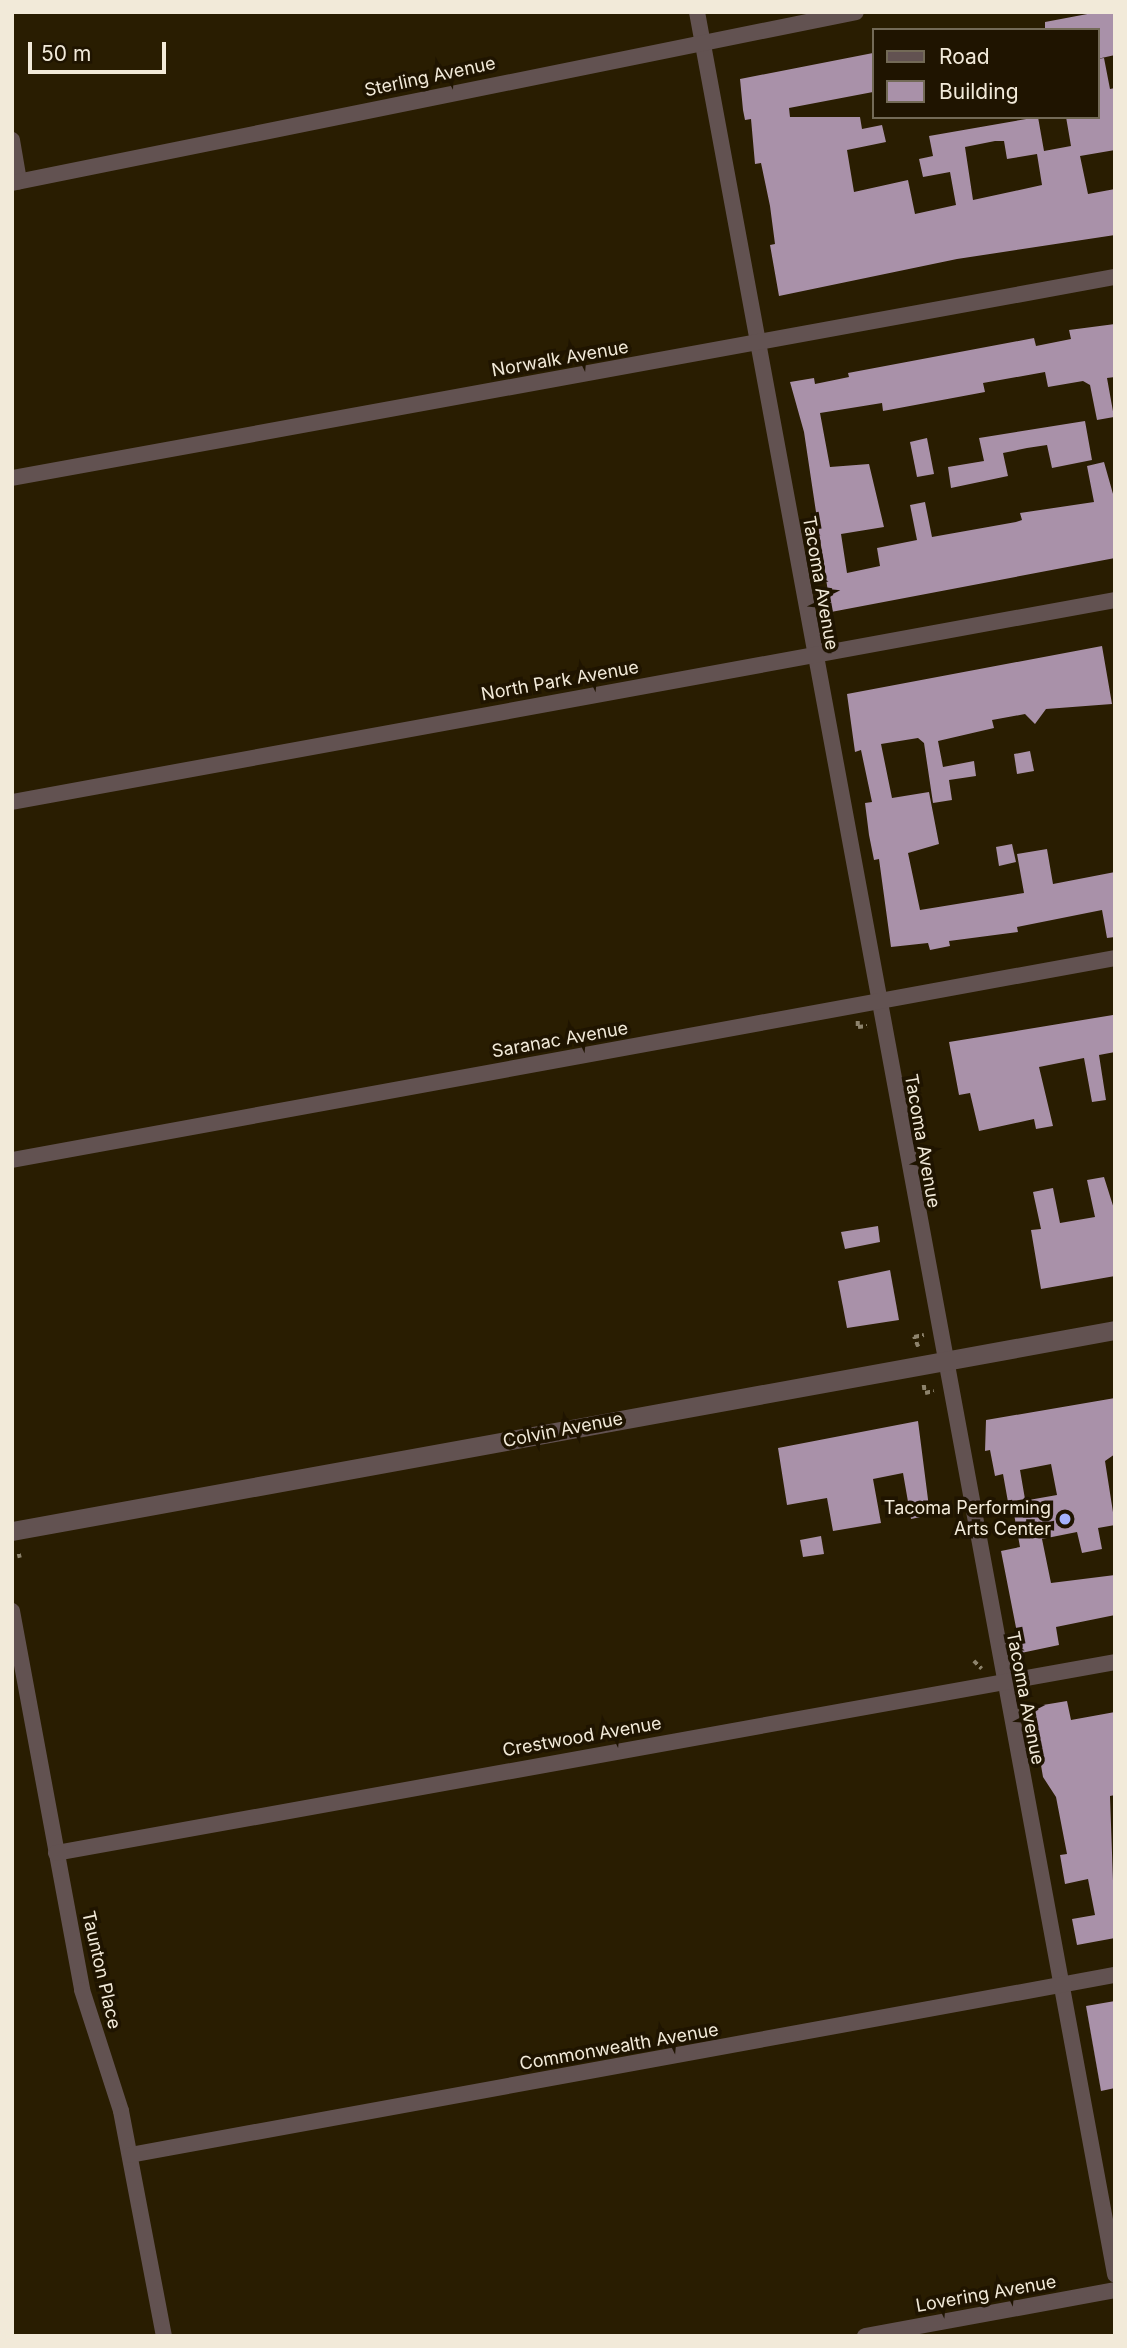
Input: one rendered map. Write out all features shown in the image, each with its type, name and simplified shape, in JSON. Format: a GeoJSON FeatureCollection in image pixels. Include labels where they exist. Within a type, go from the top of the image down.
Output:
{"type":"FeatureCollection","features":[{"type":"Feature","properties":{"kind":"street","name":"Tacoma Avenue"},"geometry":{"type":"LineString","coordinates":[[697,12],[1002,1682],[1115,2275]]}},
{"type":"Feature","properties":{"kind":"street","name":"Sterling Avenue"},"geometry":{"type":"LineString","coordinates":[[16,182],[702,41],[856,12]]}},
{"type":"Feature","properties":{"kind":"street"},"geometry":{"type":"LineString","coordinates":[[12,140],[16,182]]}},
{"type":"Feature","properties":{"kind":"street","name":"Norwalk Avenue"},"geometry":{"type":"LineString","coordinates":[[12,478],[1115,278]]}},
{"type":"Feature","properties":{"kind":"street","name":"North Park Avenue"},"geometry":{"type":"LineString","coordinates":[[12,802],[1115,600]]}},
{"type":"Feature","properties":{"kind":"street","name":"Saranac Avenue"},"geometry":{"type":"LineString","coordinates":[[12,1160],[1115,958]]}},
{"type":"Feature","properties":{"kind":"street","name":"Colvin Avenue"},"geometry":{"type":"LineString","coordinates":[[12,1531],[1115,1330]]}},
{"type":"Feature","properties":{"kind":"street","name":"Taunton Place"},"geometry":{"type":"LineString","coordinates":[[12,1611],[82,1990],[130,2155],[164,2336]]}},
{"type":"Feature","properties":{"kind":"street","name":"Crestwood Avenue"},"geometry":{"type":"LineString","coordinates":[[56,1853],[1115,1662]]}},
{"type":"Feature","properties":{"kind":"street","name":"Commonwealth Avenue"},"geometry":{"type":"LineString","coordinates":[[130,2155],[1115,1975]]}},
{"type":"Feature","properties":{"kind":"street","name":"Lovering Avenue"},"geometry":{"type":"LineString","coordinates":[[865,2336],[1115,2290]]}},
{"type":"Feature","properties":{"kind":"path"},"geometry":{"type":"LineString","coordinates":[[858,1027],[867,1026]]}},
{"type":"Feature","properties":{"kind":"path"},"geometry":{"type":"LineString","coordinates":[[918,1348],[914,1337],[925,1335]]}},
{"type":"Feature","properties":{"kind":"path"},"geometry":{"type":"LineString","coordinates":[[924,1385],[925,1393],[934,1391]]}},
{"type":"Feature","properties":{"kind":"path"},"geometry":{"type":"LineString","coordinates":[[974,1661],[982,1669]]}},
{"type":"Feature","properties":{"kind":"building"},"geometry":{"type":"Polygon","coordinates":[[[1098,12],[1115,12],[1115,55],[1099,59],[1099,28],[1045,28],[1045,22],[1098,12]]]}},
{"type":"Feature","properties":{"kind":"building"},"geometry":{"type":"Polygon","coordinates":[[[872,53],[872,92],[789,108],[790,117],[860,117],[862,129],[882,125],[886,142],[847,150],[854,192],[908,180],[915,214],[956,205],[950,172],[923,177],[919,159],[933,156],[929,136],[1038,119],[1044,151],[1071,146],[1066,119],[1099,119],[1099,59],[1104,58],[1110,89],[1115,88],[1115,150],[1080,156],[1088,194],[1115,189],[1115,235],[957,259],[779,296],[770,245],[775,244],[770,206],[761,163],[755,164],[751,119],[745,120],[740,79],[872,53]],[[1004,141],[965,147],[973,200],[1042,185],[1037,154],[1007,159],[1004,141]]]}},
{"type":"Feature","properties":{"kind":"building"},"geometry":{"type":"Polygon","coordinates":[[[1115,324],[1115,377],[1107,378],[1114,417],[1097,420],[1090,385],[1083,381],[1048,387],[1045,372],[983,383],[985,392],[883,411],[882,403],[820,413],[830,467],[869,464],[884,527],[841,534],[847,573],[880,566],[877,548],[917,540],[910,505],[925,502],[932,537],[1016,522],[1022,520],[1020,513],[1094,502],[1087,466],[1104,462],[1115,501],[1115,558],[831,612],[804,432],[790,382],[814,378],[815,384],[849,377],[848,373],[1034,338],[1036,346],[1071,339],[1069,330],[1115,324]]]}},
{"type":"Feature","properties":{"kind":"building"},"geometry":{"type":"Polygon","coordinates":[[[1085,421],[1092,460],[1052,468],[1047,445],[1027,448],[1003,453],[1008,476],[951,488],[948,467],[984,461],[979,438],[1085,421]]]}},
{"type":"Feature","properties":{"kind":"building"},"geometry":{"type":"Polygon","coordinates":[[[927,438],[934,474],[917,477],[910,442],[927,438]]]}},
{"type":"Feature","properties":{"kind":"building"},"geometry":{"type":"Polygon","coordinates":[[[1102,646],[1112,704],[1046,709],[1035,724],[1025,714],[992,720],[994,728],[938,741],[943,767],[974,761],[976,776],[949,780],[952,800],[933,803],[924,743],[918,738],[881,744],[892,798],[929,792],[939,844],[908,853],[920,910],[1024,893],[1017,854],[1047,849],[1053,884],[1115,872],[1115,937],[1107,938],[1102,910],[1017,927],[1018,932],[949,941],[950,946],[930,950],[928,943],[891,947],[879,859],[874,860],[869,835],[865,803],[872,802],[861,750],[855,752],[847,694],[1102,646]]]}},
{"type":"Feature","properties":{"kind":"building"},"geometry":{"type":"Polygon","coordinates":[[[1030,751],[1034,771],[1017,774],[1014,754],[1030,751]]]}},
{"type":"Feature","properties":{"kind":"building"},"geometry":{"type":"Polygon","coordinates":[[[1012,844],[1016,862],[999,866],[996,847],[1012,844]]]}},
{"type":"Feature","properties":{"kind":"building"},"geometry":{"type":"Polygon","coordinates":[[[1113,1015],[1115,1052],[1099,1055],[1106,1100],[1092,1102],[1084,1058],[1039,1067],[1053,1126],[1036,1129],[1034,1119],[979,1131],[970,1093],[959,1095],[949,1042],[1113,1015]]]}},
{"type":"Feature","properties":{"kind":"building"},"geometry":{"type":"Polygon","coordinates":[[[1104,1177],[1115,1212],[1115,1276],[1041,1289],[1031,1230],[1041,1229],[1033,1192],[1053,1188],[1060,1223],[1095,1217],[1087,1180],[1104,1177]]]}},
{"type":"Feature","properties":{"kind":"building"},"geometry":{"type":"Polygon","coordinates":[[[878,1226],[880,1242],[845,1249],[841,1232],[878,1226]]]}},
{"type":"Feature","properties":{"kind":"building"},"geometry":{"type":"Polygon","coordinates":[[[890,1270],[899,1320],[847,1328],[838,1281],[890,1270]]]}},
{"type":"Feature","properties":{"kind":"building"},"geometry":{"type":"Polygon","coordinates":[[[1115,1398],[1115,1454],[1105,1461],[1115,1525],[1098,1528],[1102,1549],[1082,1553],[1077,1532],[1042,1539],[1051,1583],[1115,1575],[1115,1615],[1056,1627],[1059,1645],[1021,1653],[1001,1551],[1020,1547],[1012,1503],[1057,1495],[1051,1464],[1020,1470],[1025,1499],[1008,1502],[1003,1474],[995,1476],[990,1450],[985,1451],[986,1420],[1115,1398]]]}},
{"type":"Feature","properties":{"kind":"building"},"geometry":{"type":"Polygon","coordinates":[[[918,1421],[930,1515],[911,1519],[903,1473],[873,1479],[881,1523],[833,1531],[827,1498],[787,1505],[778,1448],[918,1421]]]}},
{"type":"Feature","properties":{"kind":"building"},"geometry":{"type":"Polygon","coordinates":[[[821,1536],[824,1554],[803,1557],[800,1540],[821,1536]]]}},
{"type":"Feature","properties":{"kind":"building"},"geometry":{"type":"Polygon","coordinates":[[[1067,1701],[1071,1720],[1115,1712],[1115,1795],[1110,1796],[1115,1938],[1077,1945],[1072,1919],[1095,1915],[1088,1879],[1065,1884],[1060,1855],[1067,1854],[1056,1797],[1043,1777],[1031,1707],[1067,1701]]]}},
{"type":"Feature","properties":{"kind":"building"},"geometry":{"type":"Polygon","coordinates":[[[1115,2001],[1115,2088],[1101,2091],[1086,2006],[1115,2001]]]}},
{"type":"Feature","properties":{"kind":"place","name":"Tacoma Performing Arts Center"},"geometry":{"type":"Point","coordinates":[1065,1519]}}]}
